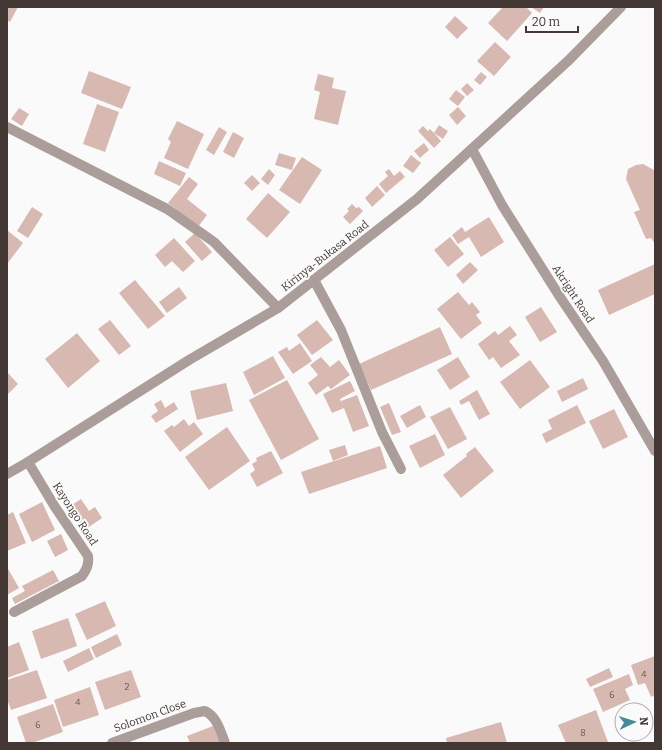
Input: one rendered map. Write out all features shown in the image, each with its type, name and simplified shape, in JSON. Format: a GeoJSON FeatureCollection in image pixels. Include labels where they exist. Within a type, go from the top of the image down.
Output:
{"type":"FeatureCollection","features":[{"type":"Feature","properties":{"kind":"street","name":"Kirinya-Bukasa Road"},"geometry":{"type":"LineString","coordinates":[[7,474],[189,360],[278,308],[417,198],[569,60],[621,7]]}},
{"type":"Feature","properties":{"kind":"street"},"geometry":{"type":"LineString","coordinates":[[7,127],[167,209],[214,242],[278,308]]}},
{"type":"Feature","properties":{"kind":"street","name":"Akright Road"},"geometry":{"type":"LineString","coordinates":[[472,149],[502,205],[560,297],[603,361],[655,451]]}},
{"type":"Feature","properties":{"kind":"street"},"geometry":{"type":"LineString","coordinates":[[314,280],[341,330],[382,432],[401,469]]}},
{"type":"Feature","properties":{"kind":"street","name":"Kayongo Road"},"geometry":{"type":"LineString","coordinates":[[14,612],[82,576],[88,567],[89,562],[88,556],[55,507],[28,462]]}},
{"type":"Feature","properties":{"kind":"street","name":"Solomon Close"},"geometry":{"type":"LineString","coordinates":[[112,743],[194,713],[205,711],[211,714],[214,718],[225,743]]}},
{"type":"Feature","properties":{"kind":"building"},"geometry":{"type":"Polygon","coordinates":[[[7,7],[18,7],[10,22],[7,20],[7,7]]]}},
{"type":"Feature","properties":{"kind":"building"},"geometry":{"type":"Polygon","coordinates":[[[503,7],[526,7],[532,13],[507,41],[488,23],[503,7]]]}},
{"type":"Feature","properties":{"kind":"building"},"geometry":{"type":"Polygon","coordinates":[[[531,7],[544,7],[540,13],[531,7]]]}},
{"type":"Feature","properties":{"kind":"building"},"geometry":{"type":"Polygon","coordinates":[[[455,16],[468,28],[457,39],[445,27],[455,16]]]}},
{"type":"Feature","properties":{"kind":"building"},"geometry":{"type":"Polygon","coordinates":[[[495,42],[511,57],[494,76],[477,61],[495,42]]]}},
{"type":"Feature","properties":{"kind":"building"},"geometry":{"type":"Polygon","coordinates":[[[89,71],[131,87],[122,109],[81,93],[89,71]]]}},
{"type":"Feature","properties":{"kind":"building"},"geometry":{"type":"Polygon","coordinates":[[[481,72],[487,77],[480,85],[474,80],[481,72]]]}},
{"type":"Feature","properties":{"kind":"building"},"geometry":{"type":"Polygon","coordinates":[[[318,74],[334,78],[332,88],[346,91],[338,125],[314,119],[320,92],[314,90],[318,74]]]}},
{"type":"Feature","properties":{"kind":"building"},"geometry":{"type":"Polygon","coordinates":[[[467,83],[474,90],[467,96],[461,89],[467,83]]]}},
{"type":"Feature","properties":{"kind":"building"},"geometry":{"type":"Polygon","coordinates":[[[456,90],[465,97],[458,106],[449,99],[456,90]]]}},
{"type":"Feature","properties":{"kind":"building"},"geometry":{"type":"Polygon","coordinates":[[[97,104],[119,112],[105,152],[83,144],[97,104]]]}},
{"type":"Feature","properties":{"kind":"building"},"geometry":{"type":"Polygon","coordinates":[[[458,107],[466,116],[457,125],[449,115],[458,107]]]}},
{"type":"Feature","properties":{"kind":"building"},"geometry":{"type":"Polygon","coordinates":[[[19,108],[29,114],[22,126],[11,119],[19,108]]]}},
{"type":"Feature","properties":{"kind":"building"},"geometry":{"type":"Polygon","coordinates":[[[177,121],[204,134],[188,169],[164,158],[171,142],[168,139],[177,121]]]}},
{"type":"Feature","properties":{"kind":"building"},"geometry":{"type":"Polygon","coordinates":[[[439,125],[448,131],[443,139],[434,133],[439,125]]]}},
{"type":"Feature","properties":{"kind":"building"},"geometry":{"type":"Polygon","coordinates":[[[423,126],[428,131],[430,129],[441,141],[434,148],[418,131],[423,126]]]}},
{"type":"Feature","properties":{"kind":"building"},"geometry":{"type":"Polygon","coordinates":[[[219,127],[227,132],[214,155],[206,150],[219,127]]]}},
{"type":"Feature","properties":{"kind":"building"},"geometry":{"type":"Polygon","coordinates":[[[233,132],[244,138],[234,158],[223,152],[233,132]]]}},
{"type":"Feature","properties":{"kind":"building"},"geometry":{"type":"Polygon","coordinates":[[[424,143],[429,150],[420,158],[414,151],[424,143]]]}},
{"type":"Feature","properties":{"kind":"building"},"geometry":{"type":"Polygon","coordinates":[[[279,153],[296,158],[292,170],[275,165],[279,153]]]}},
{"type":"Feature","properties":{"kind":"building"},"geometry":{"type":"Polygon","coordinates":[[[411,155],[421,163],[413,173],[403,166],[411,155]]]}},
{"type":"Feature","properties":{"kind":"building"},"geometry":{"type":"Polygon","coordinates":[[[302,157],[322,170],[300,204],[279,190],[302,157]]]}},
{"type":"Feature","properties":{"kind":"building"},"geometry":{"type":"Polygon","coordinates":[[[159,161],[186,173],[180,186],[154,174],[159,161]]]}},
{"type":"Feature","properties":{"kind":"building"},"geometry":{"type":"Polygon","coordinates":[[[643,164],[655,172],[655,244],[651,238],[646,239],[634,212],[640,210],[626,179],[628,169],[636,165],[643,164]]]}},
{"type":"Feature","properties":{"kind":"building"},"geometry":{"type":"Polygon","coordinates":[[[269,169],[275,175],[268,185],[261,179],[269,169]]]}},
{"type":"Feature","properties":{"kind":"building"},"geometry":{"type":"Polygon","coordinates":[[[389,169],[394,176],[400,171],[405,177],[386,193],[379,184],[388,176],[385,172],[389,169]]]}},
{"type":"Feature","properties":{"kind":"building"},"geometry":{"type":"Polygon","coordinates":[[[252,175],[260,183],[252,191],[244,183],[252,175]]]}},
{"type":"Feature","properties":{"kind":"building"},"geometry":{"type":"Polygon","coordinates":[[[189,177],[198,184],[187,199],[207,215],[198,227],[168,203],[189,177]]]}},
{"type":"Feature","properties":{"kind":"building"},"geometry":{"type":"Polygon","coordinates":[[[377,186],[385,195],[372,207],[365,198],[377,186]]]}},
{"type":"Feature","properties":{"kind":"building"},"geometry":{"type":"Polygon","coordinates":[[[268,193],[290,212],[267,238],[246,219],[268,193]]]}},
{"type":"Feature","properties":{"kind":"building"},"geometry":{"type":"Polygon","coordinates":[[[352,204],[356,208],[359,207],[363,211],[350,224],[343,217],[349,211],[347,209],[352,204]]]}},
{"type":"Feature","properties":{"kind":"building"},"geometry":{"type":"Polygon","coordinates":[[[32,207],[43,214],[28,238],[17,231],[32,207]]]}},
{"type":"Feature","properties":{"kind":"building"},"geometry":{"type":"Polygon","coordinates":[[[489,217],[504,242],[481,257],[469,237],[458,244],[452,235],[462,227],[465,232],[489,217]]]}},
{"type":"Feature","properties":{"kind":"building"},"geometry":{"type":"Polygon","coordinates":[[[7,230],[23,243],[7,264],[7,230]]]}},
{"type":"Feature","properties":{"kind":"building"},"geometry":{"type":"Polygon","coordinates":[[[195,233],[212,252],[202,261],[185,242],[195,233]]]}},
{"type":"Feature","properties":{"kind":"building"},"geometry":{"type":"Polygon","coordinates":[[[450,237],[464,254],[448,267],[434,250],[450,237]]]}},
{"type":"Feature","properties":{"kind":"building"},"geometry":{"type":"Polygon","coordinates":[[[174,238],[195,261],[183,272],[172,261],[165,267],[155,255],[174,238]]]}},
{"type":"Feature","properties":{"kind":"building"},"geometry":{"type":"Polygon","coordinates":[[[470,262],[478,270],[463,284],[456,275],[470,262]]]}},
{"type":"Feature","properties":{"kind":"building"},"geometry":{"type":"Polygon","coordinates":[[[655,264],[655,294],[609,315],[598,290],[655,264]]]}},
{"type":"Feature","properties":{"kind":"building"},"geometry":{"type":"Polygon","coordinates":[[[135,280],[165,316],[148,329],[119,293],[135,280]]]}},
{"type":"Feature","properties":{"kind":"building"},"geometry":{"type":"Polygon","coordinates":[[[179,287],[187,298],[167,313],[159,302],[179,287]]]}},
{"type":"Feature","properties":{"kind":"building"},"geometry":{"type":"Polygon","coordinates":[[[458,292],[469,305],[472,302],[480,312],[476,315],[482,323],[461,339],[437,309],[458,292]]]}},
{"type":"Feature","properties":{"kind":"building"},"geometry":{"type":"Polygon","coordinates":[[[541,307],[557,332],[540,342],[525,317],[541,307]]]}},
{"type":"Feature","properties":{"kind":"building"},"geometry":{"type":"Polygon","coordinates":[[[110,320],[131,346],[119,355],[98,329],[110,320]]]}},
{"type":"Feature","properties":{"kind":"building"},"geometry":{"type":"Polygon","coordinates":[[[317,320],[333,340],[312,355],[297,335],[317,320]]]}},
{"type":"Feature","properties":{"kind":"building"},"geometry":{"type":"Polygon","coordinates":[[[510,326],[517,335],[509,341],[520,355],[501,368],[493,357],[489,360],[478,344],[495,331],[498,335],[510,326]]]}},
{"type":"Feature","properties":{"kind":"building"},"geometry":{"type":"Polygon","coordinates":[[[440,327],[452,354],[371,390],[359,364],[440,327]]]}},
{"type":"Feature","properties":{"kind":"building"},"geometry":{"type":"Polygon","coordinates":[[[77,333],[100,361],[68,388],[45,359],[77,333]]]}},
{"type":"Feature","properties":{"kind":"building"},"geometry":{"type":"Polygon","coordinates":[[[300,343],[312,361],[293,374],[278,352],[287,347],[289,351],[300,343]]]}},
{"type":"Feature","properties":{"kind":"building"},"geometry":{"type":"Polygon","coordinates":[[[273,356],[285,378],[254,395],[243,372],[273,356]]]}},
{"type":"Feature","properties":{"kind":"building"},"geometry":{"type":"Polygon","coordinates":[[[321,357],[330,367],[339,360],[350,375],[331,389],[328,386],[316,395],[308,383],[318,375],[310,365],[321,357]]]}},
{"type":"Feature","properties":{"kind":"building"},"geometry":{"type":"Polygon","coordinates":[[[458,357],[470,377],[450,390],[437,370],[458,357]]]}},
{"type":"Feature","properties":{"kind":"building"},"geometry":{"type":"Polygon","coordinates":[[[530,360],[550,387],[520,409],[500,382],[530,360]]]}},
{"type":"Feature","properties":{"kind":"building"},"geometry":{"type":"Polygon","coordinates":[[[7,372],[18,384],[7,395],[7,372]]]}},
{"type":"Feature","properties":{"kind":"building"},"geometry":{"type":"Polygon","coordinates":[[[583,378],[588,389],[562,402],[557,391],[583,378]]]}},
{"type":"Feature","properties":{"kind":"building"},"geometry":{"type":"Polygon","coordinates":[[[287,380],[319,439],[281,460],[249,400],[287,380]]]}},
{"type":"Feature","properties":{"kind":"building"},"geometry":{"type":"Polygon","coordinates":[[[350,381],[355,391],[340,399],[343,407],[341,401],[357,395],[369,426],[353,432],[344,408],[332,413],[323,394],[350,381]]]}},
{"type":"Feature","properties":{"kind":"building"},"geometry":{"type":"Polygon","coordinates":[[[226,383],[233,411],[197,420],[190,391],[226,383]]]}},
{"type":"Feature","properties":{"kind":"building"},"geometry":{"type":"Polygon","coordinates":[[[477,390],[490,414],[479,420],[469,401],[461,405],[459,401],[477,390]]]}},
{"type":"Feature","properties":{"kind":"building"},"geometry":{"type":"Polygon","coordinates":[[[161,400],[165,408],[174,402],[178,409],[156,423],[151,416],[158,411],[154,404],[161,400]]]}},
{"type":"Feature","properties":{"kind":"building"},"geometry":{"type":"Polygon","coordinates":[[[389,403],[401,432],[392,435],[380,407],[389,403]]]}},
{"type":"Feature","properties":{"kind":"building"},"geometry":{"type":"Polygon","coordinates":[[[420,405],[426,417],[407,428],[400,416],[420,405]]]}},
{"type":"Feature","properties":{"kind":"building"},"geometry":{"type":"Polygon","coordinates":[[[577,405],[586,423],[546,443],[542,434],[552,429],[548,420],[577,405]]]}},
{"type":"Feature","properties":{"kind":"building"},"geometry":{"type":"Polygon","coordinates":[[[450,407],[467,439],[448,449],[430,417],[450,407]]]}},
{"type":"Feature","properties":{"kind":"building"},"geometry":{"type":"Polygon","coordinates":[[[614,409],[628,437],[603,449],[589,421],[614,409]]]}},
{"type":"Feature","properties":{"kind":"building"},"geometry":{"type":"Polygon","coordinates":[[[184,419],[189,426],[194,422],[203,434],[180,452],[164,431],[172,425],[174,427],[184,419]]]}},
{"type":"Feature","properties":{"kind":"building"},"geometry":{"type":"Polygon","coordinates":[[[227,427],[250,461],[209,490],[185,457],[227,427]]]}},
{"type":"Feature","properties":{"kind":"building"},"geometry":{"type":"Polygon","coordinates":[[[435,434],[445,455],[420,468],[409,446],[435,434]]]}},
{"type":"Feature","properties":{"kind":"building"},"geometry":{"type":"Polygon","coordinates":[[[345,445],[348,455],[333,461],[329,450],[345,445]]]}},
{"type":"Feature","properties":{"kind":"building"},"geometry":{"type":"Polygon","coordinates":[[[380,446],[387,468],[309,494],[301,472],[380,446]]]}},
{"type":"Feature","properties":{"kind":"building"},"geometry":{"type":"Polygon","coordinates":[[[475,447],[494,471],[461,498],[443,475],[467,456],[466,454],[475,447]]]}},
{"type":"Feature","properties":{"kind":"building"},"geometry":{"type":"Polygon","coordinates":[[[271,451],[283,473],[257,487],[250,474],[255,470],[252,464],[257,461],[256,458],[271,451]]]}},
{"type":"Feature","properties":{"kind":"building"},"geometry":{"type":"Polygon","coordinates":[[[81,499],[89,511],[95,507],[102,518],[83,531],[67,508],[81,499]]]}},
{"type":"Feature","properties":{"kind":"building"},"geometry":{"type":"Polygon","coordinates":[[[42,502],[55,530],[32,542],[19,514],[42,502]]]}},
{"type":"Feature","properties":{"kind":"building"},"geometry":{"type":"Polygon","coordinates":[[[13,512],[26,543],[7,551],[7,515],[13,512]]]}},
{"type":"Feature","properties":{"kind":"building"},"geometry":{"type":"Polygon","coordinates":[[[61,534],[68,550],[55,557],[47,541],[61,534]]]}},
{"type":"Feature","properties":{"kind":"building"},"geometry":{"type":"Polygon","coordinates":[[[7,567],[19,588],[7,595],[7,567]]]}},
{"type":"Feature","properties":{"kind":"building"},"geometry":{"type":"Polygon","coordinates":[[[53,570],[59,581],[15,604],[12,598],[25,591],[22,586],[53,570]]]}},
{"type":"Feature","properties":{"kind":"building"},"geometry":{"type":"Polygon","coordinates":[[[105,601],[116,626],[87,640],[75,614],[105,601]]]}},
{"type":"Feature","properties":{"kind":"building"},"geometry":{"type":"Polygon","coordinates":[[[68,618],[77,646],[41,659],[32,631],[68,618]]]}},
{"type":"Feature","properties":{"kind":"building"},"geometry":{"type":"Polygon","coordinates":[[[117,634],[122,645],[96,658],[91,647],[117,634]]]}},
{"type":"Feature","properties":{"kind":"building"},"geometry":{"type":"Polygon","coordinates":[[[19,642],[29,670],[7,678],[7,647],[19,642]]]}},
{"type":"Feature","properties":{"kind":"building"},"geometry":{"type":"Polygon","coordinates":[[[89,648],[94,659],[68,672],[63,661],[89,648]]]}},
{"type":"Feature","properties":{"kind":"building"},"geometry":{"type":"Polygon","coordinates":[[[655,656],[655,695],[651,697],[645,683],[638,685],[631,665],[655,656]]]}},
{"type":"Feature","properties":{"kind":"building"},"geometry":{"type":"Polygon","coordinates":[[[609,668],[613,677],[590,687],[586,679],[609,668]]]}},
{"type":"Feature","properties":{"kind":"building"},"geometry":{"type":"Polygon","coordinates":[[[37,670],[47,698],[11,710],[7,699],[7,680],[37,670]]]}},
{"type":"Feature","properties":{"kind":"building"},"geometry":{"type":"Polygon","coordinates":[[[131,670],[141,697],[105,710],[95,682],[131,670]]]}},
{"type":"Feature","properties":{"kind":"building"},"geometry":{"type":"Polygon","coordinates":[[[629,674],[633,685],[625,689],[630,700],[626,702],[614,702],[614,707],[603,712],[593,689],[629,674]]]}},
{"type":"Feature","properties":{"kind":"building"},"geometry":{"type":"Polygon","coordinates":[[[90,687],[99,715],[63,727],[54,700],[90,687]]]}},
{"type":"Feature","properties":{"kind":"building"},"geometry":{"type":"Polygon","coordinates":[[[53,704],[63,732],[32,743],[26,743],[17,717],[53,704]]]}},
{"type":"Feature","properties":{"kind":"building"},"geometry":{"type":"Polygon","coordinates":[[[596,710],[608,742],[566,743],[558,725],[596,710]]]}},
{"type":"Feature","properties":{"kind":"building"},"geometry":{"type":"Polygon","coordinates":[[[501,722],[507,743],[447,743],[446,738],[501,722]]]}},
{"type":"Feature","properties":{"kind":"building"},"geometry":{"type":"Polygon","coordinates":[[[213,726],[220,743],[190,743],[187,736],[213,726]]]}}]}
